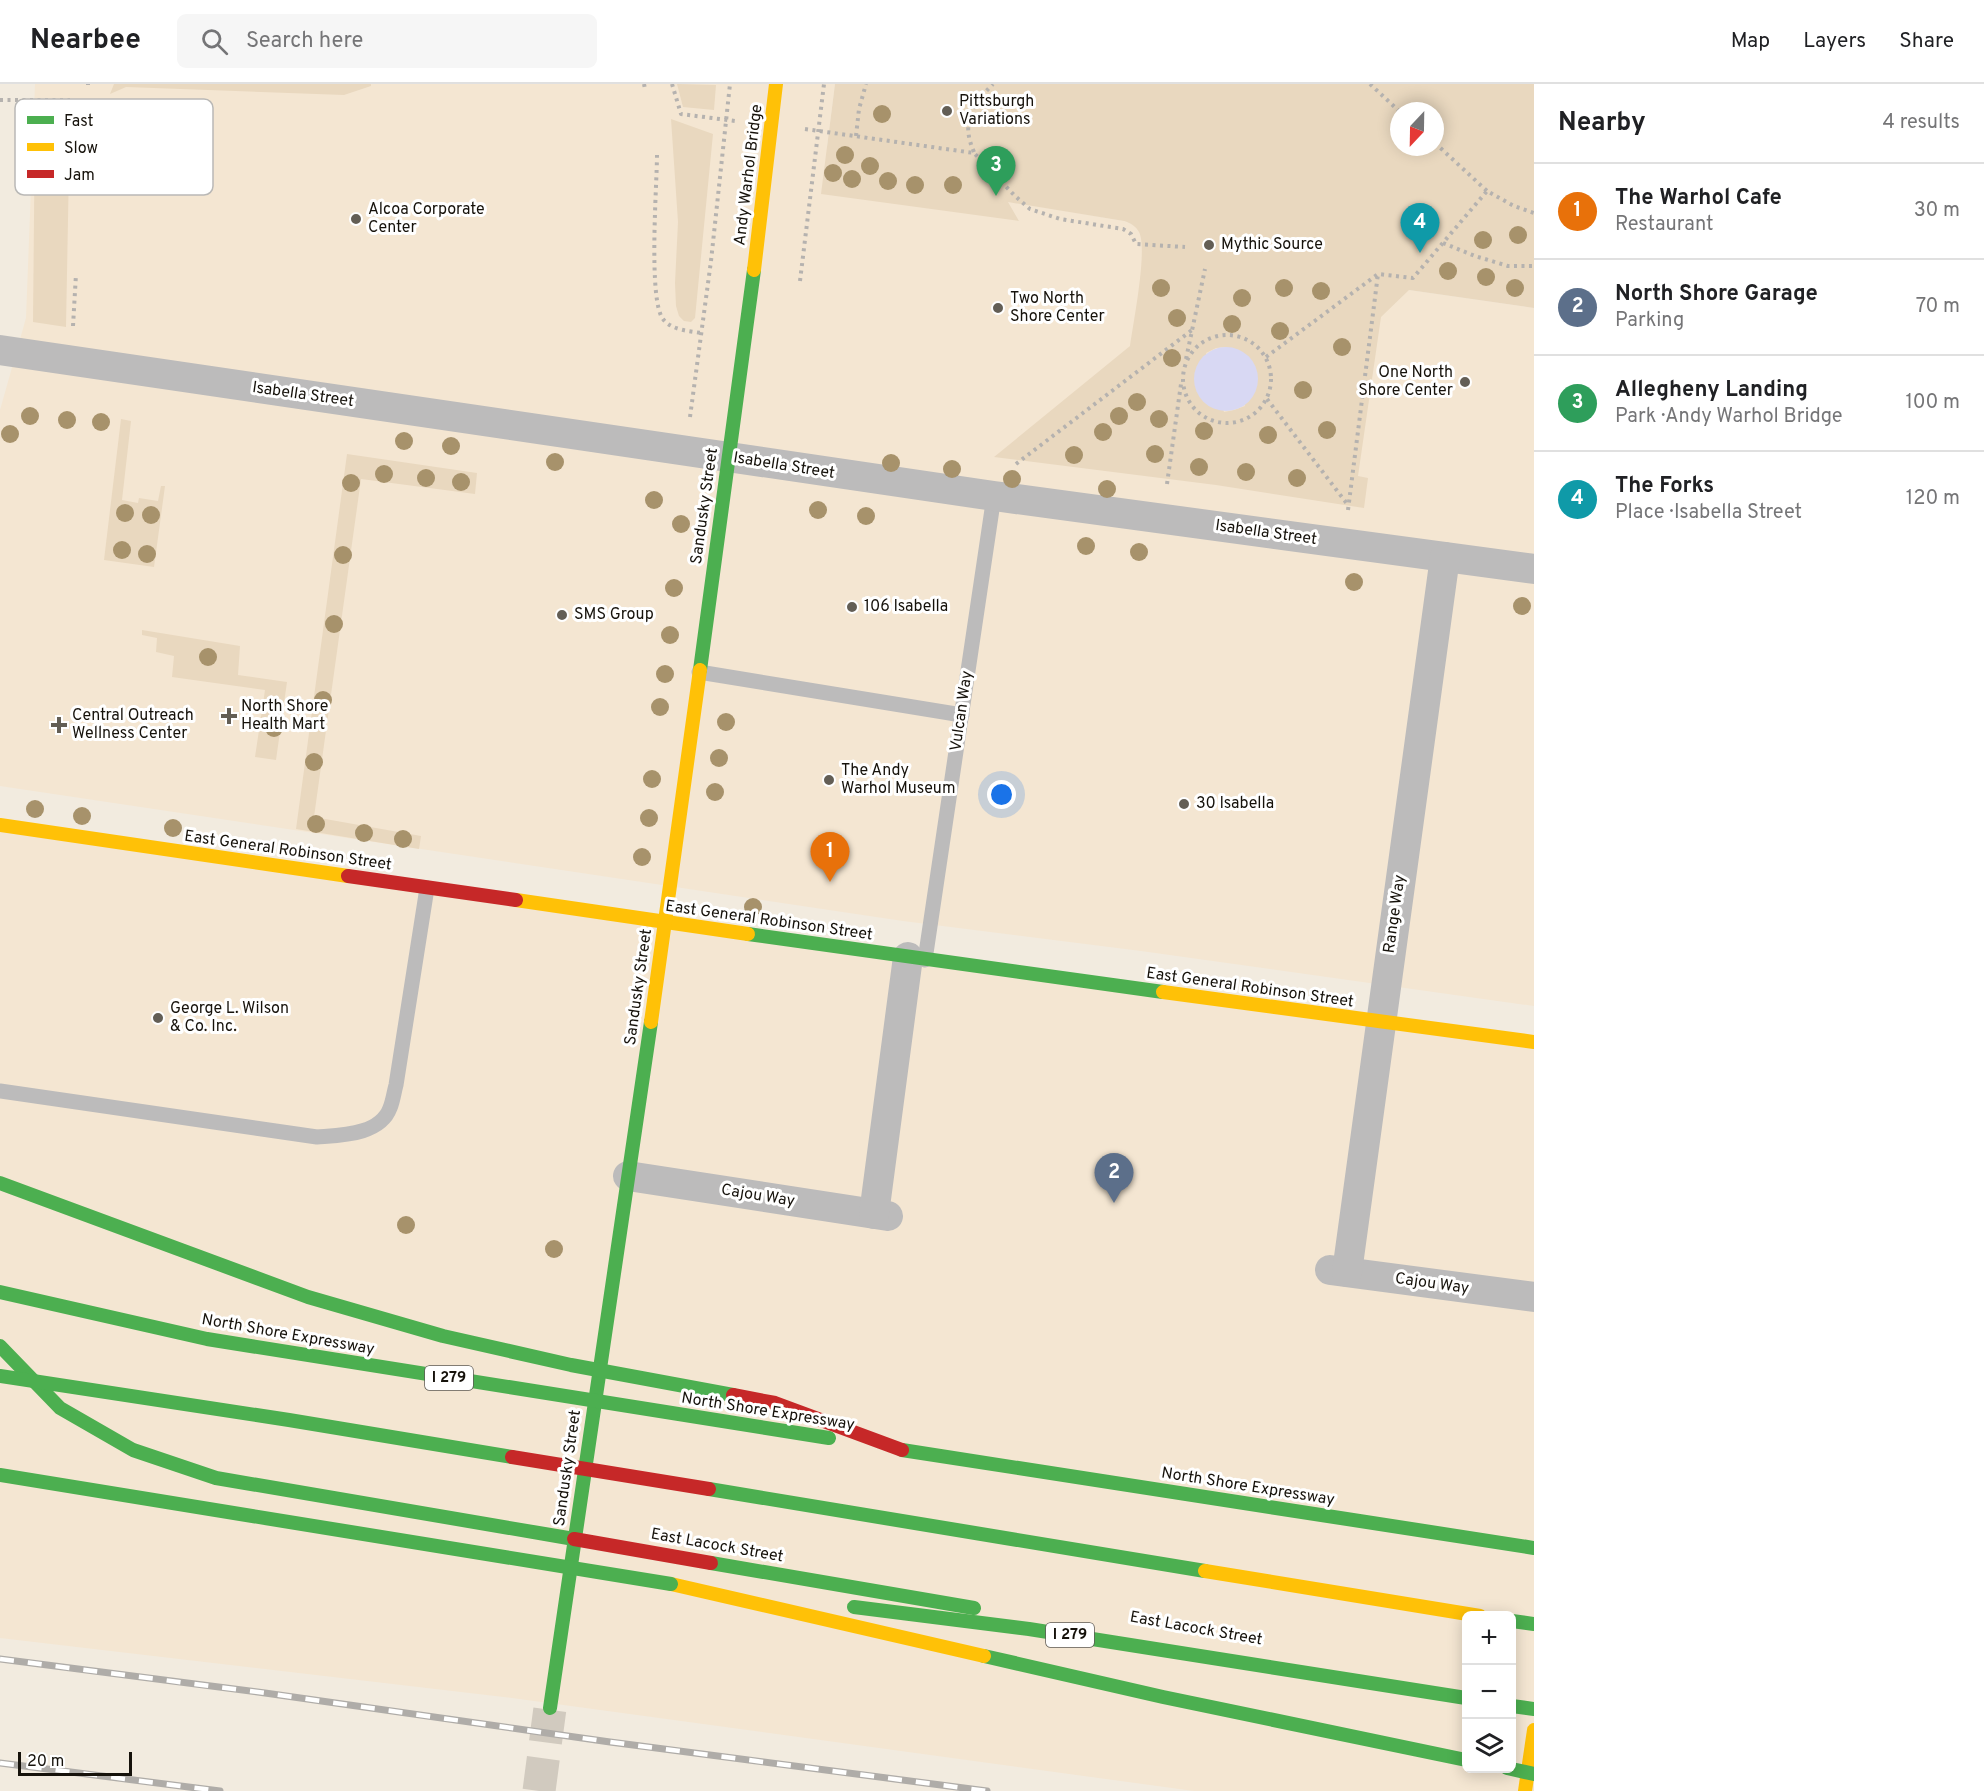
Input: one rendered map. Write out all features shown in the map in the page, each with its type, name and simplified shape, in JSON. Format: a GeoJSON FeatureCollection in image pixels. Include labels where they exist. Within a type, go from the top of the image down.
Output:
{"type":"FeatureCollection","features":[{"type":"Feature","properties":{"kind":"main road","name":"Andy Warhol Bridge"},"geometry":{"type":"LineString","coordinates":[[754,270],[776,84]]}},
{"type":"Feature","properties":{"kind":"main road","name":"Sandusky Street"},"geometry":{"type":"LineString","coordinates":[[550,1708],[666,923],[754,270]]}},
{"type":"Feature","properties":{"kind":"main road","name":"East General Robinson Street"},"geometry":{"type":"LineString","coordinates":[[0,825],[917,959],[1534,1042]]}},
{"type":"Feature","properties":{"kind":"main road"},"geometry":{"type":"LineString","coordinates":[[0,1183],[308,1298],[443,1336],[571,1365],[775,1403],[902,1450]]}},
{"type":"Feature","properties":{"kind":"main road","name":"North Shore Expressway"},"geometry":{"type":"LineString","coordinates":[[0,1292],[207,1339],[1534,1548]]}},
{"type":"Feature","properties":{"kind":"main road","name":"East Lacock Street"},"geometry":{"type":"LineString","coordinates":[[0,1346],[60,1408],[133,1450],[216,1478],[1462,1692]]}},
{"type":"Feature","properties":{"kind":"main road"},"geometry":{"type":"LineString","coordinates":[[0,1376],[289,1420],[1462,1613]]}},
{"type":"Feature","properties":{"kind":"main road"},"geometry":{"type":"LineString","coordinates":[[0,1475],[671,1584],[810,1602]]}},
{"type":"Feature","properties":{"kind":"main road"},"geometry":{"type":"LineString","coordinates":[[671,1584],[1163,1697],[1462,1759]]}},
{"type":"Feature","properties":{"kind":"main road","name":"I 279"},"geometry":{"type":"LineString","coordinates":[[844,1606],[1029,1629],[1462,1697]]}},
{"type":"Feature","properties":{"kind":"main road"},"geometry":{"type":"LineString","coordinates":[[1516,1622],[1534,1624]]}},
{"type":"Feature","properties":{"kind":"main road"},"geometry":{"type":"LineString","coordinates":[[1516,1702],[1534,1707]]}},
{"type":"Feature","properties":{"kind":"main road"},"geometry":{"type":"LineString","coordinates":[[1516,1706],[1534,1707]]}},
{"type":"Feature","properties":{"kind":"main road"},"geometry":{"type":"LineString","coordinates":[[1525,1791],[1534,1730]]}},
{"type":"Feature","properties":{"kind":"main road"},"geometry":{"type":"LineString","coordinates":[[1516,1770],[1534,1774]]}},
{"type":"Feature","properties":{"kind":"street","name":"Isabella Street"},"geometry":{"type":"LineString","coordinates":[[0,350],[994,496],[1534,569]]}},
{"type":"Feature","properties":{"kind":"street","name":"Range Way"},"geometry":{"type":"LineString","coordinates":[[1338,1271],[1380,1022],[1445,556]]}},
{"type":"Feature","properties":{"kind":"street","name":"Vulcan Way"},"geometry":{"type":"LineString","coordinates":[[881,1215],[917,959]]}},
{"type":"Feature","properties":{"kind":"street","name":"Cajou Way"},"geometry":{"type":"LineString","coordinates":[[628,1176],[881,1215]]}},
{"type":"Feature","properties":{"kind":"street","name":"Cajou Way"},"geometry":{"type":"LineString","coordinates":[[1338,1271],[1534,1298]]}},
{"type":"Feature","properties":{"kind":"lane","name":"Vulcan Way"},"geometry":{"type":"LineString","coordinates":[[917,959],[962,715],[994,496]]}},
{"type":"Feature","properties":{"kind":"lane"},"geometry":{"type":"LineString","coordinates":[[699,672],[962,715]]}},
{"type":"Feature","properties":{"kind":"lane"},"geometry":{"type":"LineString","coordinates":[[0,1091],[317,1137],[352,1133],[378,1125],[390,1108],[396,1085],[426,888]]}},
{"type":"Feature","properties":{"kind":"path"},"geometry":{"type":"LineString","coordinates":[[688,427],[711,261],[730,84]]}},
{"type":"Feature","properties":{"kind":"path"},"geometry":{"type":"LineString","coordinates":[[800,281],[824,84]]}},
{"type":"Feature","properties":{"kind":"path"},"geometry":{"type":"LineString","coordinates":[[866,84],[859,109],[856,135],[974,153]]}},
{"type":"Feature","properties":{"kind":"path"},"geometry":{"type":"LineString","coordinates":[[993,84],[972,111],[967,129],[968,140],[974,153],[1030,209],[1060,219],[1123,229],[1131,234],[1136,244],[1185,247]]}},
{"type":"Feature","properties":{"kind":"path"},"geometry":{"type":"LineString","coordinates":[[1370,84],[1390,103]]}},
{"type":"Feature","properties":{"kind":"path"},"geometry":{"type":"LineString","coordinates":[[1444,151],[1487,191],[1514,206],[1534,213]]}},
{"type":"Feature","properties":{"kind":"path"},"geometry":{"type":"LineString","coordinates":[[657,155],[654,274],[657,301],[663,320],[676,328],[701,333]]}},
{"type":"Feature","properties":{"kind":"path"},"geometry":{"type":"LineString","coordinates":[[1266,357],[1378,274],[1413,278],[1487,191]]}},
{"type":"Feature","properties":{"kind":"path"},"geometry":{"type":"LineString","coordinates":[[1443,243],[1508,266],[1534,266]]}},
{"type":"Feature","properties":{"kind":"path"},"geometry":{"type":"LineString","coordinates":[[1166,493],[1182,379],[1205,269]]}},
{"type":"Feature","properties":{"kind":"path"},"geometry":{"type":"LineString","coordinates":[[73,328],[76,274]]}},
{"type":"Feature","properties":{"kind":"path"},"geometry":{"type":"LineString","coordinates":[[1347,517],[1378,274]]}},
{"type":"Feature","properties":{"kind":"path"},"geometry":{"type":"LineString","coordinates":[[1014,466],[1192,330]]}},
{"type":"Feature","properties":{"kind":"path"},"geometry":{"type":"LineString","coordinates":[[1182,379],[1185,394],[1192,406],[1203,416],[1217,422],[1232,423],[1245,420],[1258,411],[1267,399],[1271,386],[1271,371],[1266,357],[1257,345],[1230,334],[1215,336],[1202,342],[1191,352],[1185,365]]}},
{"type":"Feature","properties":{"kind":"path"},"geometry":{"type":"LineString","coordinates":[[1267,399],[1348,505]]}},
{"type":"Feature","properties":{"kind":"shaded area"},"geometry":{"type":"Polygon","coordinates":[[[35,84],[835,84],[827,146],[1019,221],[1007,201],[1124,221],[1409,290],[1534,308],[1534,1006],[1141,951],[903,921],[0,786],[0,410],[26,318],[31,195],[213,195],[213,99],[34,99],[35,84]]]}},
{"type":"Feature","properties":{"kind":"shaded area"},"geometry":{"type":"Polygon","coordinates":[[[114,84],[371,84],[371,86],[344,95],[126,87],[110,94],[114,84]]]}},
{"type":"Feature","properties":{"kind":"shaded area"},"geometry":{"type":"Polygon","coordinates":[[[677,84],[716,85],[714,110],[683,107],[677,84]]]}},
{"type":"Feature","properties":{"kind":"shaded area"},"geometry":{"type":"Polygon","coordinates":[[[835,84],[1534,84],[1534,308],[1409,290],[1381,317],[1358,476],[1368,478],[1364,508],[1216,485],[994,457],[1130,346],[1141,270],[1142,254],[1139,232],[1133,225],[1124,221],[1008,202],[1019,221],[821,194],[835,84]],[[1226,347],[1216,348],[1206,353],[1224,412],[1245,406],[1226,347]]]}},
{"type":"Feature","properties":{"kind":"shaded area"},"geometry":{"type":"Polygon","coordinates":[[[671,119],[713,134],[695,318],[691,322],[684,321],[679,316],[676,306],[678,222],[671,119]]]}},
{"type":"Feature","properties":{"kind":"shaded area"},"geometry":{"type":"Polygon","coordinates":[[[34,195],[68,195],[66,327],[33,322],[34,195]]]}},
{"type":"Feature","properties":{"kind":"shaded area"},"geometry":{"type":"Polygon","coordinates":[[[121,419],[131,421],[122,500],[138,503],[139,498],[158,501],[161,486],[165,486],[154,567],[104,560],[121,419]]]}},
{"type":"Feature","properties":{"kind":"shaded area"},"geometry":{"type":"Polygon","coordinates":[[[347,454],[477,473],[475,494],[361,479],[314,817],[421,836],[419,849],[296,829],[347,454]]]}},
{"type":"Feature","properties":{"kind":"shaded area"},"geometry":{"type":"Polygon","coordinates":[[[142,630],[240,646],[238,675],[287,682],[276,760],[255,757],[265,690],[172,677],[174,656],[156,652],[157,638],[142,635],[142,630]]]}},
{"type":"Feature","properties":{"kind":"shaded area"},"geometry":{"type":"Polygon","coordinates":[[[0,825],[1534,1042],[1534,1791],[1194,1791],[512,1698],[0,1638],[0,825]]]}},
{"type":"Feature","properties":{"kind":"water"},"geometry":{"type":"Polygon","coordinates":[[[1220,347],[1232,347],[1249,356],[1256,367],[1258,379],[1256,391],[1249,402],[1232,411],[1220,411],[1208,406],[1199,397],[1194,385],[1194,373],[1199,361],[1208,352],[1220,347]]]}},
{"type":"Feature","properties":{"kind":"tunnel"},"geometry":{"type":"LineString","coordinates":[[539,1791],[550,1708]]}},
{"type":"Feature","properties":{"kind":"railway"},"geometry":{"type":"LineString","coordinates":[[0,1659],[987,1791]]}},
{"type":"Feature","properties":{"kind":"railway"},"geometry":{"type":"LineString","coordinates":[[0,1763],[220,1791]]}},
{"type":"Feature","properties":{"kind":"traffic: fast"},"geometry":{"type":"LineString","coordinates":[[700,670],[754,270]]}},
{"type":"Feature","properties":{"kind":"traffic: fast"},"geometry":{"type":"LineString","coordinates":[[748,934],[1163,992]]}},
{"type":"Feature","properties":{"kind":"traffic: fast"},"geometry":{"type":"LineString","coordinates":[[550,1708],[651,1022]]}},
{"type":"Feature","properties":{"kind":"traffic: fast"},"geometry":{"type":"LineString","coordinates":[[0,1183],[308,1297],[443,1336],[571,1365],[733,1395]]}},
{"type":"Feature","properties":{"kind":"traffic: fast"},"geometry":{"type":"LineString","coordinates":[[0,1292],[207,1339],[829,1438]]}},
{"type":"Feature","properties":{"kind":"traffic: fast"},"geometry":{"type":"LineString","coordinates":[[0,1346],[60,1408],[133,1450],[216,1478],[574,1539]]}},
{"type":"Feature","properties":{"kind":"traffic: fast"},"geometry":{"type":"LineString","coordinates":[[0,1376],[512,1457]]}},
{"type":"Feature","properties":{"kind":"traffic: fast"},"geometry":{"type":"LineString","coordinates":[[902,1450],[1534,1548]]}},
{"type":"Feature","properties":{"kind":"traffic: fast"},"geometry":{"type":"LineString","coordinates":[[0,1475],[671,1584]]}},
{"type":"Feature","properties":{"kind":"traffic: fast"},"geometry":{"type":"LineString","coordinates":[[709,1489],[1205,1571]]}},
{"type":"Feature","properties":{"kind":"traffic: fast"},"geometry":{"type":"LineString","coordinates":[[711,1563],[974,1608]]}},
{"type":"Feature","properties":{"kind":"traffic: fast"},"geometry":{"type":"LineString","coordinates":[[854,1607],[1029,1629],[1462,1697]]}},
{"type":"Feature","properties":{"kind":"traffic: fast"},"geometry":{"type":"LineString","coordinates":[[1516,1622],[1534,1624]]}},
{"type":"Feature","properties":{"kind":"traffic: fast"},"geometry":{"type":"LineString","coordinates":[[984,1656],[1163,1697],[1462,1759]]}},
{"type":"Feature","properties":{"kind":"traffic: fast"},"geometry":{"type":"LineString","coordinates":[[1516,1707],[1534,1709]]}},
{"type":"Feature","properties":{"kind":"traffic: fast"},"geometry":{"type":"LineString","coordinates":[[1516,1770],[1534,1774]]}},
{"type":"Feature","properties":{"kind":"traffic: slow"},"geometry":{"type":"LineString","coordinates":[[754,270],[776,84]]}},
{"type":"Feature","properties":{"kind":"traffic: slow"},"geometry":{"type":"LineString","coordinates":[[651,1022],[700,670]]}},
{"type":"Feature","properties":{"kind":"traffic: slow"},"geometry":{"type":"LineString","coordinates":[[0,825],[348,876]]}},
{"type":"Feature","properties":{"kind":"traffic: slow"},"geometry":{"type":"LineString","coordinates":[[516,900],[748,934]]}},
{"type":"Feature","properties":{"kind":"traffic: slow"},"geometry":{"type":"LineString","coordinates":[[1163,992],[1534,1042]]}},
{"type":"Feature","properties":{"kind":"traffic: slow"},"geometry":{"type":"LineString","coordinates":[[1205,1571],[1462,1613]]}},
{"type":"Feature","properties":{"kind":"traffic: slow"},"geometry":{"type":"LineString","coordinates":[[671,1584],[984,1656]]}},
{"type":"Feature","properties":{"kind":"traffic: slow"},"geometry":{"type":"LineString","coordinates":[[1525,1791],[1534,1730]]}},
{"type":"Feature","properties":{"kind":"traffic: jam"},"geometry":{"type":"LineString","coordinates":[[348,876],[516,900]]}},
{"type":"Feature","properties":{"kind":"traffic: jam"},"geometry":{"type":"LineString","coordinates":[[733,1395],[775,1403],[902,1450]]}},
{"type":"Feature","properties":{"kind":"traffic: jam"},"geometry":{"type":"LineString","coordinates":[[512,1457],[709,1489]]}},
{"type":"Feature","properties":{"kind":"traffic: jam"},"geometry":{"type":"LineString","coordinates":[[574,1539],[711,1563]]}},
{"type":"Feature","properties":{"kind":"place","name":"Pittsburgh Variations"},"geometry":{"type":"Point","coordinates":[947,111]}},
{"type":"Feature","properties":{"kind":"place","name":"Allegheny Landing"},"geometry":{"type":"Point","coordinates":[996,196]}},
{"type":"Feature","properties":{"kind":"place","name":"Alcoa Corporate Center"},"geometry":{"type":"Point","coordinates":[356,219]}},
{"type":"Feature","properties":{"kind":"place","name":"Mythic Source"},"geometry":{"type":"Point","coordinates":[1209,245]}},
{"type":"Feature","properties":{"kind":"place","name":"The Forks"},"geometry":{"type":"Point","coordinates":[1420,253]}},
{"type":"Feature","properties":{"kind":"place","name":"Two North Shore Center"},"geometry":{"type":"Point","coordinates":[998,308]}},
{"type":"Feature","properties":{"kind":"place","name":"One North Shore Center"},"geometry":{"type":"Point","coordinates":[1465,382]}},
{"type":"Feature","properties":{"kind":"place","name":"106 Isabella"},"geometry":{"type":"Point","coordinates":[852,607]}},
{"type":"Feature","properties":{"kind":"place","name":"SMS Group"},"geometry":{"type":"Point","coordinates":[562,615]}},
{"type":"Feature","properties":{"kind":"place","name":"North Shore Health Mart"},"geometry":{"type":"Point","coordinates":[229,716]}},
{"type":"Feature","properties":{"kind":"place","name":"Central Outreach Wellness Center"},"geometry":{"type":"Point","coordinates":[59,725]}},
{"type":"Feature","properties":{"kind":"place","name":"The Andy Warhol Museum"},"geometry":{"type":"Point","coordinates":[829,780]}},
{"type":"Feature","properties":{"kind":"place","name":"30 Isabella"},"geometry":{"type":"Point","coordinates":[1184,804]}},
{"type":"Feature","properties":{"kind":"place","name":"The Warhol Cafe"},"geometry":{"type":"Point","coordinates":[830,882]}},
{"type":"Feature","properties":{"kind":"place","name":"George L. Wilson & Co. Inc."},"geometry":{"type":"Point","coordinates":[158,1018]}},
{"type":"Feature","properties":{"kind":"place","name":"North Shore Garage"},"geometry":{"type":"Point","coordinates":[1114,1203]}}]}
